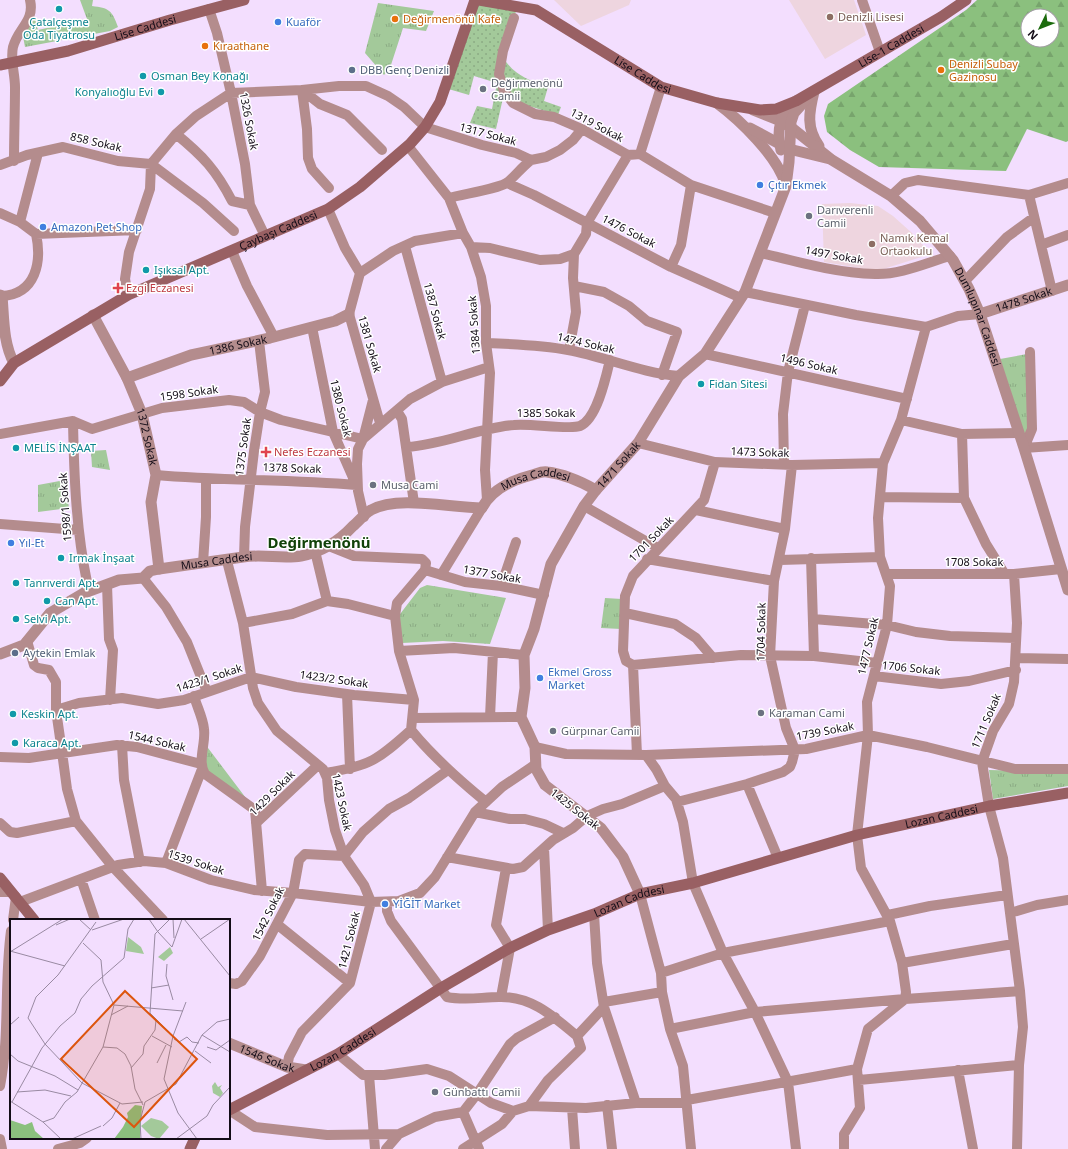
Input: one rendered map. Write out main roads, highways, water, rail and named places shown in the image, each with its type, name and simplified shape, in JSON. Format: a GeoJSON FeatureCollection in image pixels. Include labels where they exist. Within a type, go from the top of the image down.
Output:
{"type":"FeatureCollection","features":[{"type":"Feature","properties":{"kind":"main road","name":"Lise Caddesi"},"geometry":{"type":"LineString","coordinates":[[0,65],[68,51],[244,0]]}},
{"type":"Feature","properties":{"kind":"main road","name":"Çaybaşı Caddesi"},"geometry":{"type":"LineString","coordinates":[[0,381],[14,363],[128,295],[232,251],[341,201],[408,146],[425,127],[440,102],[475,0]]}},
{"type":"Feature","properties":{"kind":"main road","name":"Lise Caddesi"},"geometry":{"type":"LineString","coordinates":[[479,0],[536,10],[661,87],[718,103],[747,108],[776,109],[796,101],[815,90]]}},
{"type":"Feature","properties":{"kind":"main road"},"geometry":{"type":"LineString","coordinates":[[528,0],[536,10]]}},
{"type":"Feature","properties":{"kind":"main road","name":"Lise-1 Caddesi"},"geometry":{"type":"LineString","coordinates":[[815,90],[941,17],[966,0]]}},
{"type":"Feature","properties":{"kind":"main road","name":"Lozan Caddesi"},"geometry":{"type":"LineString","coordinates":[[230,1109],[338,1054],[441,988],[510,948],[548,930],[594,914],[640,894],[693,882],[857,835],[989,806],[1068,793]]}},
{"type":"Feature","properties":{"kind":"main road"},"geometry":{"type":"LineString","coordinates":[[0,878],[12,896],[33,919]]}},
{"type":"Feature","properties":{"kind":"main road"},"geometry":{"type":"LineString","coordinates":[[190,1149],[195,1139]]}},
{"type":"Feature","properties":{"kind":"place","name":"Çatalçeşme Oda Tiyatrosu"},"geometry":{"type":"Point","coordinates":[59,9]}},
{"type":"Feature","properties":{"kind":"place","name":"Denizli Lisesi"},"geometry":{"type":"Point","coordinates":[830,17]}},
{"type":"Feature","properties":{"kind":"place","name":"Değirmenönü Kafe"},"geometry":{"type":"Point","coordinates":[395,19]}},
{"type":"Feature","properties":{"kind":"place","name":"Kuaför"},"geometry":{"type":"Point","coordinates":[278,22]}},
{"type":"Feature","properties":{"kind":"place","name":"Kıraathane"},"geometry":{"type":"Point","coordinates":[205,46]}},
{"type":"Feature","properties":{"kind":"place","name":"DBB Genç Denizli"},"geometry":{"type":"Point","coordinates":[352,70]}},
{"type":"Feature","properties":{"kind":"place","name":"Denizli Subay Gazinosu"},"geometry":{"type":"Point","coordinates":[941,70]}},
{"type":"Feature","properties":{"kind":"place","name":"Osman Bey Konağı"},"geometry":{"type":"Point","coordinates":[143,76]}},
{"type":"Feature","properties":{"kind":"place","name":"Değirmenönü Camii"},"geometry":{"type":"Point","coordinates":[483,89]}},
{"type":"Feature","properties":{"kind":"place","name":"Konyalıoğlu Evi"},"geometry":{"type":"Point","coordinates":[161,92]}},
{"type":"Feature","properties":{"kind":"place","name":"Çıtır Ekmek"},"geometry":{"type":"Point","coordinates":[760,185]}},
{"type":"Feature","properties":{"kind":"place","name":"Darıverenli Camii"},"geometry":{"type":"Point","coordinates":[809,216]}},
{"type":"Feature","properties":{"kind":"place","name":"Amazon Pet Shop"},"geometry":{"type":"Point","coordinates":[43,227]}},
{"type":"Feature","properties":{"kind":"place","name":"Namık Kemal Ortaokulu"},"geometry":{"type":"Point","coordinates":[872,244]}},
{"type":"Feature","properties":{"kind":"place","name":"Işıksal Apt."},"geometry":{"type":"Point","coordinates":[146,270]}},
{"type":"Feature","properties":{"kind":"place","name":"Ezgi Eczanesi"},"geometry":{"type":"Point","coordinates":[118,288]}},
{"type":"Feature","properties":{"kind":"place","name":"Fidan Sitesi"},"geometry":{"type":"Point","coordinates":[701,384]}},
{"type":"Feature","properties":{"kind":"place","name":"MELİS İNŞAAT"},"geometry":{"type":"Point","coordinates":[16,448]}},
{"type":"Feature","properties":{"kind":"place","name":"Nefes Eczanesi"},"geometry":{"type":"Point","coordinates":[266,452]}},
{"type":"Feature","properties":{"kind":"place","name":"Musa Cami"},"geometry":{"type":"Point","coordinates":[373,485]}},
{"type":"Feature","properties":{"kind":"place","name":"Yıl-Et"},"geometry":{"type":"Point","coordinates":[11,543]}},
{"type":"Feature","properties":{"kind":"place","name":"Irmak İnşaat"},"geometry":{"type":"Point","coordinates":[61,558]}},
{"type":"Feature","properties":{"kind":"place","name":"Tanrıverdi Apt."},"geometry":{"type":"Point","coordinates":[16,583]}},
{"type":"Feature","properties":{"kind":"place","name":"Can Apt."},"geometry":{"type":"Point","coordinates":[47,601]}},
{"type":"Feature","properties":{"kind":"place","name":"Selvi Apt."},"geometry":{"type":"Point","coordinates":[16,619]}},
{"type":"Feature","properties":{"kind":"place","name":"Aytekin Emlak"},"geometry":{"type":"Point","coordinates":[15,653]}},
{"type":"Feature","properties":{"kind":"place","name":"Ekmel Gross Market"},"geometry":{"type":"Point","coordinates":[540,678]}},
{"type":"Feature","properties":{"kind":"place","name":"Karaman Cami"},"geometry":{"type":"Point","coordinates":[761,713]}},
{"type":"Feature","properties":{"kind":"place","name":"Keskin Apt."},"geometry":{"type":"Point","coordinates":[13,714]}},
{"type":"Feature","properties":{"kind":"place","name":"Gürpınar Camii"},"geometry":{"type":"Point","coordinates":[553,731]}},
{"type":"Feature","properties":{"kind":"place","name":"Karaca Apt."},"geometry":{"type":"Point","coordinates":[15,743]}},
{"type":"Feature","properties":{"kind":"place","name":"YİĞİT Market"},"geometry":{"type":"Point","coordinates":[385,904]}},
{"type":"Feature","properties":{"kind":"place","name":"Günbattı Camii"},"geometry":{"type":"Point","coordinates":[435,1092]}},
{"type":"Feature","properties":{"kind":"district","name":"Değirmenönü"},"geometry":{"type":"Point","coordinates":[319,543]}}]}
